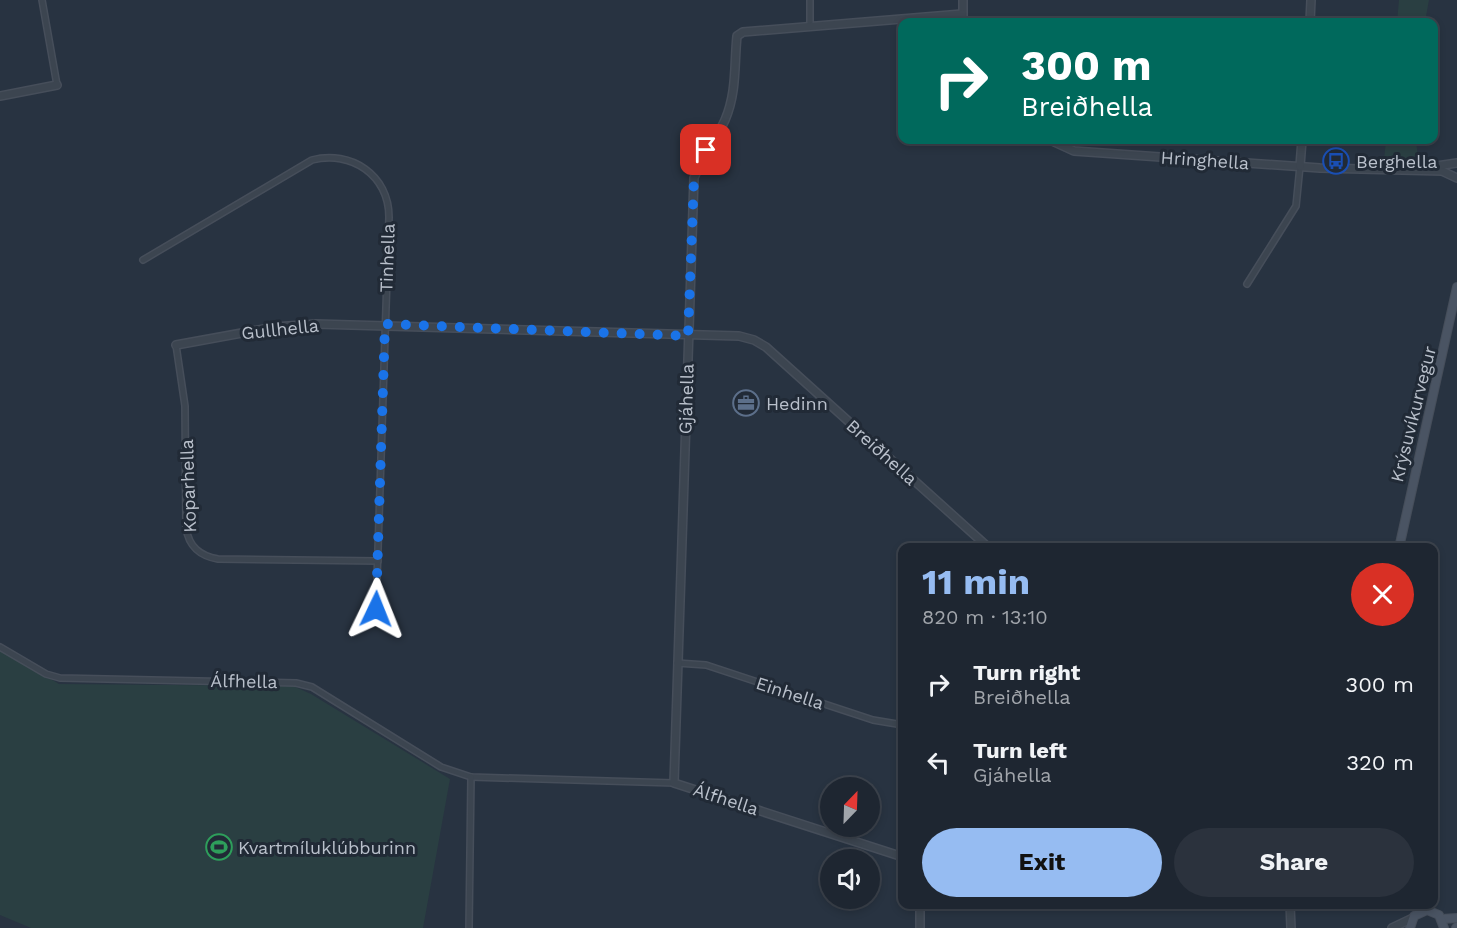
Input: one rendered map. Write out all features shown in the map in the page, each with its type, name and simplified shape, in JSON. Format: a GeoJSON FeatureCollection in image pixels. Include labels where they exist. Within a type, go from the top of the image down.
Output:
{"type":"FeatureCollection","features":[{"type":"Feature","properties":{"kind":"main road","name":"Krýsuvíkurvegur"},"geometry":{"type":"LineString","coordinates":[[1400,543],[1457,287]]}},
{"type":"Feature","properties":{"kind":"main road"},"geometry":{"type":"LineString","coordinates":[[1410,928],[1416,909]]}},
{"type":"Feature","properties":{"kind":"main road"},"geometry":{"type":"LineString","coordinates":[[1435,909],[1444,928]]}},
{"type":"Feature","properties":{"kind":"main road"},"geometry":{"type":"LineString","coordinates":[[1414,916],[1427,910],[1439,916],[1457,918]]}},
{"type":"Feature","properties":{"kind":"street"},"geometry":{"type":"LineString","coordinates":[[0,96],[57,85],[42,0]]}},
{"type":"Feature","properties":{"kind":"street"},"geometry":{"type":"LineString","coordinates":[[810,0],[810,26]]}},
{"type":"Feature","properties":{"kind":"street"},"geometry":{"type":"LineString","coordinates":[[963,0],[963,18]]}},
{"type":"Feature","properties":{"kind":"street"},"geometry":{"type":"LineString","coordinates":[[1310,18],[1311,0]]}},
{"type":"Feature","properties":{"kind":"street","name":"Gjáhella"},"geometry":{"type":"LineString","coordinates":[[674,783],[694,178],[700,162],[725,120],[735,79],[737,36],[742,32],[898,22]]}},
{"type":"Feature","properties":{"kind":"street","name":"Hringhella"},"geometry":{"type":"LineString","coordinates":[[1059,144],[1074,151],[1300,166],[1409,170]]}},
{"type":"Feature","properties":{"kind":"street"},"geometry":{"type":"LineString","coordinates":[[1247,284],[1296,206],[1302,144]]}},
{"type":"Feature","properties":{"kind":"street","name":"Tinhella"},"geometry":{"type":"LineString","coordinates":[[143,260],[304,164],[335,156],[367,169],[379,181],[386,195],[389,217],[376,609]]}},
{"type":"Feature","properties":{"kind":"street"},"geometry":{"type":"LineString","coordinates":[[1409,170],[1457,163]]}},
{"type":"Feature","properties":{"kind":"street"},"geometry":{"type":"LineString","coordinates":[[1409,170],[1446,172],[1457,178]]}},
{"type":"Feature","properties":{"kind":"street","name":"Breiðhella"},"geometry":{"type":"LineString","coordinates":[[385,324],[739,336],[754,340],[766,347],[983,543]]}},
{"type":"Feature","properties":{"kind":"street","name":"Gullhella"},"geometry":{"type":"LineString","coordinates":[[176,345],[275,327],[385,324]]}},
{"type":"Feature","properties":{"kind":"street","name":"Koparhella"},"geometry":{"type":"LineString","coordinates":[[176,345],[185,406],[186,528],[189,541],[195,549],[218,559],[378,561]]}},
{"type":"Feature","properties":{"kind":"street","name":"Álfhella"},"geometry":{"type":"LineString","coordinates":[[0,647],[46,674],[67,679],[296,683],[318,691],[441,766],[471,777],[674,783],[898,854]]}},
{"type":"Feature","properties":{"kind":"street","name":"Einhella"},"geometry":{"type":"LineString","coordinates":[[677,663],[706,665],[873,720],[898,724]]}},
{"type":"Feature","properties":{"kind":"street"},"geometry":{"type":"LineString","coordinates":[[469,928],[471,777]]}},
{"type":"Feature","properties":{"kind":"street"},"geometry":{"type":"LineString","coordinates":[[920,928],[921,909]]}},
{"type":"Feature","properties":{"kind":"street"},"geometry":{"type":"LineString","coordinates":[[1290,909],[1292,928]]}},
{"type":"Feature","properties":{"kind":"street"},"geometry":{"type":"LineString","coordinates":[[1392,928],[1414,916]]}},
{"type":"Feature","properties":{"kind":"green space"},"geometry":{"type":"Polygon","coordinates":[[[1399,0],[1429,0],[1426,18],[1397,18],[1399,0]]]}},
{"type":"Feature","properties":{"kind":"green space"},"geometry":{"type":"Polygon","coordinates":[[[1386,144],[1416,144],[1418,158],[1410,162],[1393,163],[1384,160],[1386,144]]]}},
{"type":"Feature","properties":{"kind":"green space","name":"Kvartmíluklúbburinn"},"geometry":{"type":"Polygon","coordinates":[[[0,648],[59,684],[293,686],[311,694],[450,779],[423,928],[31,928],[0,915],[0,648]]]}},
{"type":"Feature","properties":{"kind":"place","name":"Berghella"},"geometry":{"type":"Point","coordinates":[1336,161]}},
{"type":"Feature","properties":{"kind":"place","name":"Hedinn"},"geometry":{"type":"Point","coordinates":[746,403]}},
{"type":"Feature","properties":{"kind":"place","name":"Kvartmíluklúbburinn"},"geometry":{"type":"Point","coordinates":[219,847]}},
{"type":"Feature","properties":{"kind":"route"},"geometry":{"type":"LineString","coordinates":[[376,609],[385,324],[688,336],[694,178],[706,150]]}}]}
